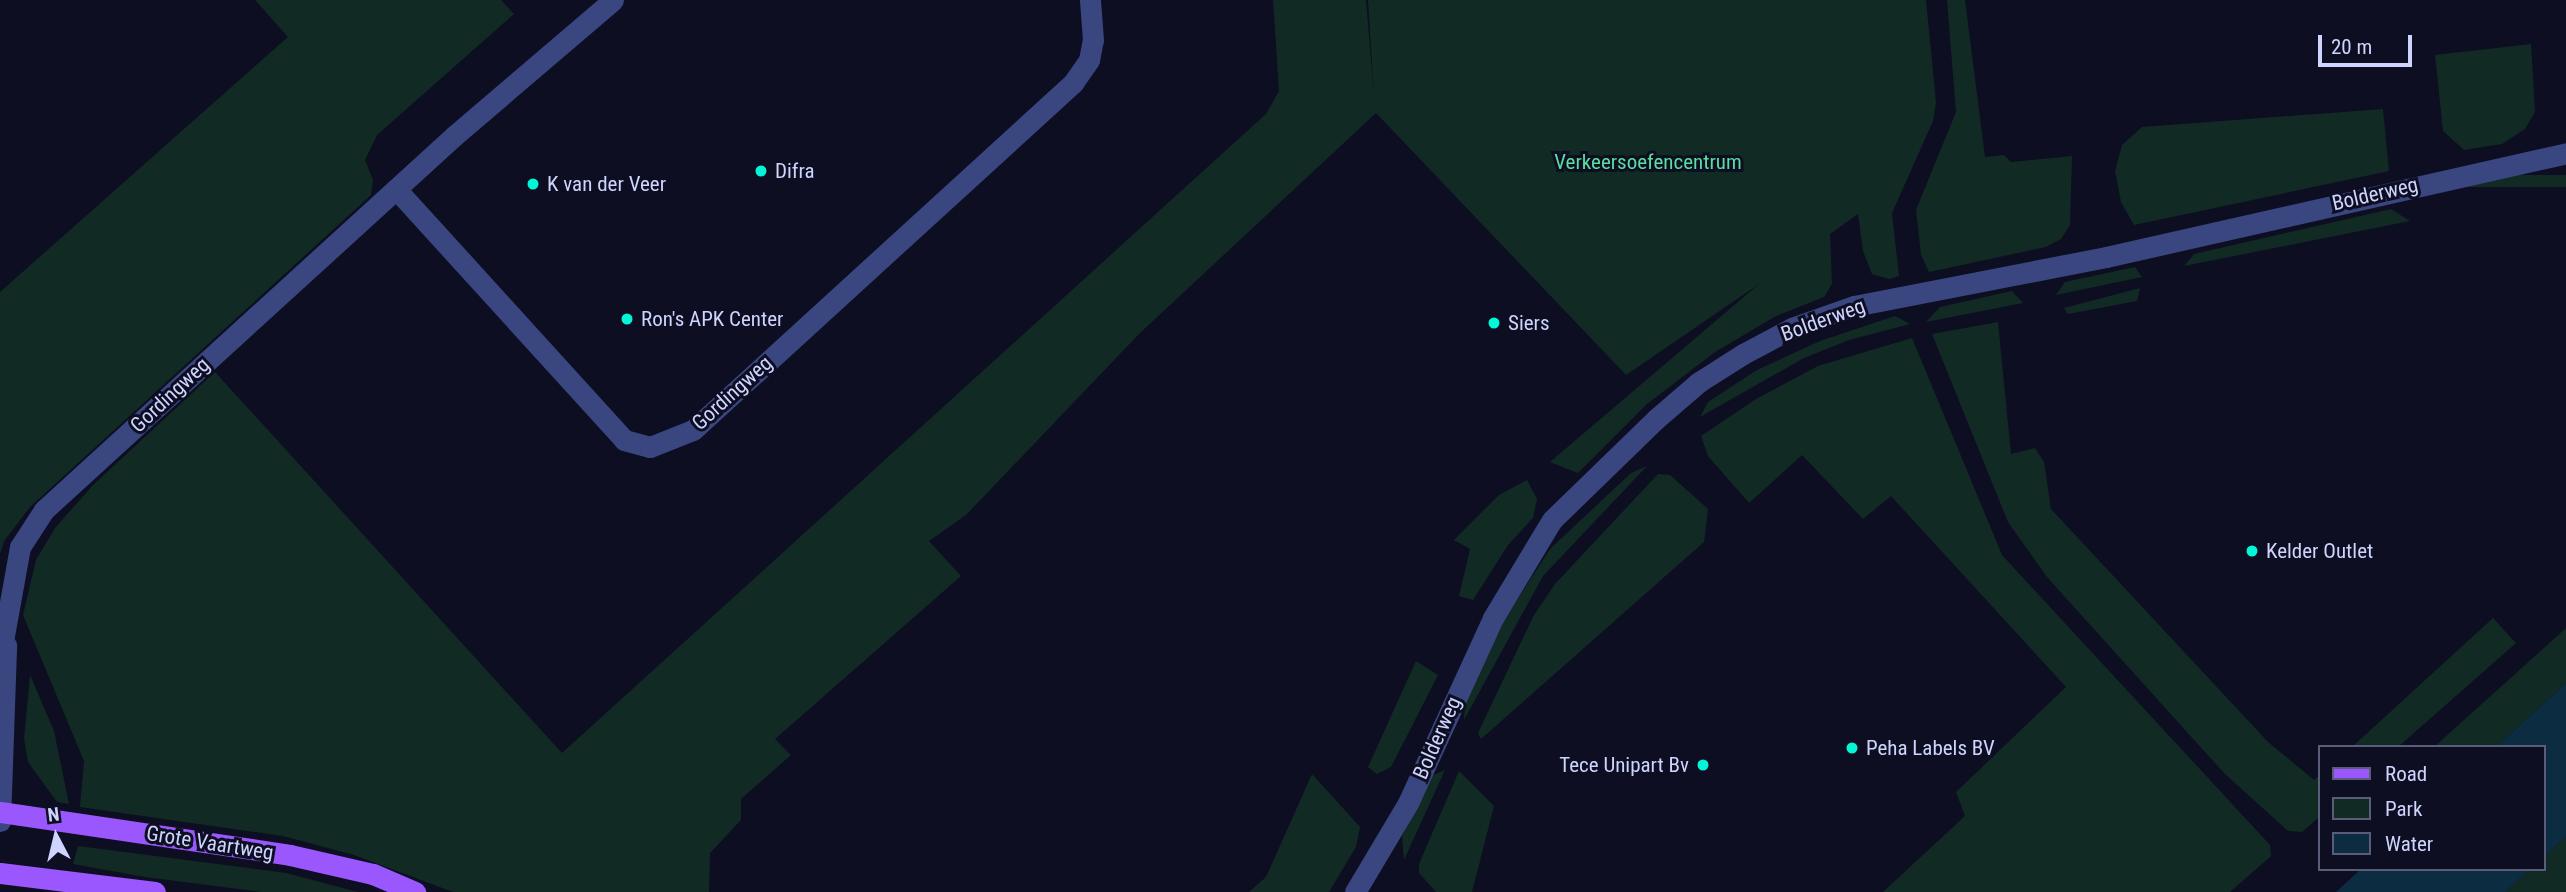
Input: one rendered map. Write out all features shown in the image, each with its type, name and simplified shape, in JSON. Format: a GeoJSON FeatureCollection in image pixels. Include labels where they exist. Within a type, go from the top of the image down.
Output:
{"type":"FeatureCollection","features":[{"type":"Feature","properties":{"kind":"main road","name":"Grote Vaartweg"},"geometry":{"type":"LineString","coordinates":[[1,815],[290,855],[373,874],[415,892]]}},
{"type":"Feature","properties":{"kind":"main road"},"geometry":{"type":"LineString","coordinates":[[0,873],[155,892]]}},
{"type":"Feature","properties":{"kind":"street","name":"Gordingweg"},"geometry":{"type":"LineString","coordinates":[[0,658],[20,547],[44,510],[396,189],[613,0]]}},
{"type":"Feature","properties":{"kind":"street","name":"Gordingweg"},"geometry":{"type":"LineString","coordinates":[[396,189],[624,440],[650,447],[693,430],[1073,83],[1089,60],[1093,40],[1090,0]]}},
{"type":"Feature","properties":{"kind":"street","name":"Bolderweg"},"geometry":{"type":"LineString","coordinates":[[1355,892],[1408,803],[1493,618],[1552,520],[1665,412],[1743,354],[1792,328],[1854,306],[2106,257],[2566,153]]}},
{"type":"Feature","properties":{"kind":"street","name":"Gordingweg"},"geometry":{"type":"LineString","coordinates":[[1,815],[6,636]]}},
{"type":"Feature","properties":{"kind":"green space"},"geometry":{"type":"Polygon","coordinates":[[[255,0],[501,0],[514,14],[377,135],[365,160],[373,180],[371,195],[30,507],[4,541],[0,554],[0,292],[288,37],[255,0]]]}},
{"type":"Feature","properties":{"kind":"green space","name":"Verkeersoefencentrum"},"geometry":{"type":"Polygon","coordinates":[[[1273,0],[1366,0],[1374,95],[1368,0],[1926,0],[1936,103],[1933,121],[1892,213],[1899,276],[1889,279],[1872,274],[1863,251],[1858,214],[1830,234],[1832,284],[1824,297],[1776,316],[1715,352],[1647,404],[1578,473],[1550,462],[1759,284],[1626,375],[1376,113],[1139,334],[966,515],[929,541],[961,576],[775,739],[791,755],[741,799],[741,820],[710,853],[709,892],[453,892],[354,855],[283,836],[80,807],[84,761],[23,615],[36,560],[55,528],[93,485],[215,372],[562,753],[1266,114],[1279,91],[1273,0]]]}},
{"type":"Feature","properties":{"kind":"green space"},"geometry":{"type":"Polygon","coordinates":[[[1947,0],[1965,0],[1985,157],[2004,155],[2011,162],[2072,156],[2070,225],[2061,239],[2046,247],[1929,272],[1921,255],[1916,210],[1956,112],[1947,0]]]}},
{"type":"Feature","properties":{"kind":"green space"},"geometry":{"type":"Polygon","coordinates":[[[2531,44],[2535,112],[2525,129],[2502,144],[2464,150],[2443,131],[2435,55],[2531,44]]]}},
{"type":"Feature","properties":{"kind":"green space"},"geometry":{"type":"Polygon","coordinates":[[[2383,109],[2389,171],[2134,225],[2121,202],[2115,171],[2122,145],[2142,127],[2383,109]]]}},
{"type":"Feature","properties":{"kind":"green space"},"geometry":{"type":"Polygon","coordinates":[[[2449,175],[2566,175],[2566,187],[2449,187],[2449,175]]]}},
{"type":"Feature","properties":{"kind":"green space"},"geometry":{"type":"Polygon","coordinates":[[[2391,209],[2410,221],[2184,266],[2194,254],[2391,209]]]}},
{"type":"Feature","properties":{"kind":"green space"},"geometry":{"type":"Polygon","coordinates":[[[2135,267],[2142,277],[2056,295],[2065,282],[2135,267]]]}},
{"type":"Feature","properties":{"kind":"green space"},"geometry":{"type":"Polygon","coordinates":[[[2140,288],[2137,301],[2068,314],[2064,308],[2140,288]]]}},
{"type":"Feature","properties":{"kind":"green space"},"geometry":{"type":"Polygon","coordinates":[[[2012,291],[2023,303],[1926,322],[1940,307],[2012,291]]]}},
{"type":"Feature","properties":{"kind":"green space"},"geometry":{"type":"Polygon","coordinates":[[[1895,316],[1910,324],[1849,340],[1804,358],[1700,417],[1708,402],[1757,370],[1820,341],[1895,316]]]}},
{"type":"Feature","properties":{"kind":"green space"},"geometry":{"type":"Polygon","coordinates":[[[1998,322],[2011,454],[2035,448],[2044,462],[2051,509],[2268,742],[2314,780],[2318,777],[2318,818],[2302,832],[2288,831],[2224,773],[2047,577],[2008,522],[1932,334],[1998,322]]]}},
{"type":"Feature","properties":{"kind":"green space"},"geometry":{"type":"Polygon","coordinates":[[[1912,338],[2002,555],[2270,845],[2271,856],[2230,892],[1883,892],[1965,816],[1956,792],[2066,687],[1891,496],[1863,519],[1802,455],[1749,503],[1708,456],[1701,436],[1756,399],[1818,366],[1912,338]]]}},
{"type":"Feature","properties":{"kind":"green space"},"geometry":{"type":"Polygon","coordinates":[[[1647,466],[1543,576],[1464,720],[1465,702],[1506,617],[1550,549],[1631,473],[1647,466]]]}},
{"type":"Feature","properties":{"kind":"green space"},"geometry":{"type":"Polygon","coordinates":[[[1658,474],[1670,475],[1708,509],[1704,542],[1481,739],[1478,733],[1534,615],[1555,584],[1658,474]]]}},
{"type":"Feature","properties":{"kind":"green space"},"geometry":{"type":"Polygon","coordinates":[[[1527,480],[1537,499],[1533,518],[1508,545],[1473,600],[1459,596],[1470,549],[1454,540],[1499,495],[1527,480]]]}},
{"type":"Feature","properties":{"kind":"green space"},"geometry":{"type":"Polygon","coordinates":[[[2493,618],[2516,643],[2400,745],[2354,745],[2493,618]]]}},
{"type":"Feature","properties":{"kind":"green space"},"geometry":{"type":"Polygon","coordinates":[[[2566,628],[2566,683],[2498,745],[2436,745],[2566,628]]]}},
{"type":"Feature","properties":{"kind":"green space"},"geometry":{"type":"Polygon","coordinates":[[[1416,661],[1438,675],[1391,767],[1377,774],[1368,767],[1416,661]]]}},
{"type":"Feature","properties":{"kind":"green space"},"geometry":{"type":"Polygon","coordinates":[[[30,675],[54,731],[69,804],[57,802],[28,762],[24,739],[30,675]]]}},
{"type":"Feature","properties":{"kind":"green space"},"geometry":{"type":"Polygon","coordinates":[[[1445,770],[1404,860],[1402,836],[1431,776],[1445,770]]]}},
{"type":"Feature","properties":{"kind":"green space"},"geometry":{"type":"Polygon","coordinates":[[[1459,771],[1494,806],[1472,892],[1436,892],[1419,873],[1419,864],[1459,771]]]}},
{"type":"Feature","properties":{"kind":"green space"},"geometry":{"type":"Polygon","coordinates":[[[1312,774],[1360,827],[1356,847],[1329,892],[1249,892],[1266,877],[1312,774]]]}},
{"type":"Feature","properties":{"kind":"green space"},"geometry":{"type":"Polygon","coordinates":[[[2566,837],[2566,892],[2505,892],[2528,871],[2545,871],[2545,855],[2566,837]]]}},
{"type":"Feature","properties":{"kind":"green space"},"geometry":{"type":"Polygon","coordinates":[[[78,846],[286,873],[358,892],[261,892],[145,877],[73,864],[78,846]]]}},
{"type":"Feature","properties":{"kind":"water"},"geometry":{"type":"Polygon","coordinates":[[[2566,683],[2566,837],[2545,855],[2545,745],[2498,745],[2566,683]]]}},
{"type":"Feature","properties":{"kind":"water"},"geometry":{"type":"Polygon","coordinates":[[[2359,871],[2528,871],[2505,892],[2336,892],[2359,871]]]}},
{"type":"Feature","properties":{"kind":"place","name":"Difra"},"geometry":{"type":"Point","coordinates":[761,171]}},
{"type":"Feature","properties":{"kind":"place","name":"K van der Veer"},"geometry":{"type":"Point","coordinates":[533,184]}},
{"type":"Feature","properties":{"kind":"place","name":"Ron's APK Center"},"geometry":{"type":"Point","coordinates":[627,319]}},
{"type":"Feature","properties":{"kind":"place","name":"Siers"},"geometry":{"type":"Point","coordinates":[1494,323]}},
{"type":"Feature","properties":{"kind":"place","name":"Kelder Outlet"},"geometry":{"type":"Point","coordinates":[2252,551]}},
{"type":"Feature","properties":{"kind":"place","name":"Peha Labels BV"},"geometry":{"type":"Point","coordinates":[1852,748]}},
{"type":"Feature","properties":{"kind":"place","name":"Tece Unipart Bv"},"geometry":{"type":"Point","coordinates":[1703,765]}}]}
